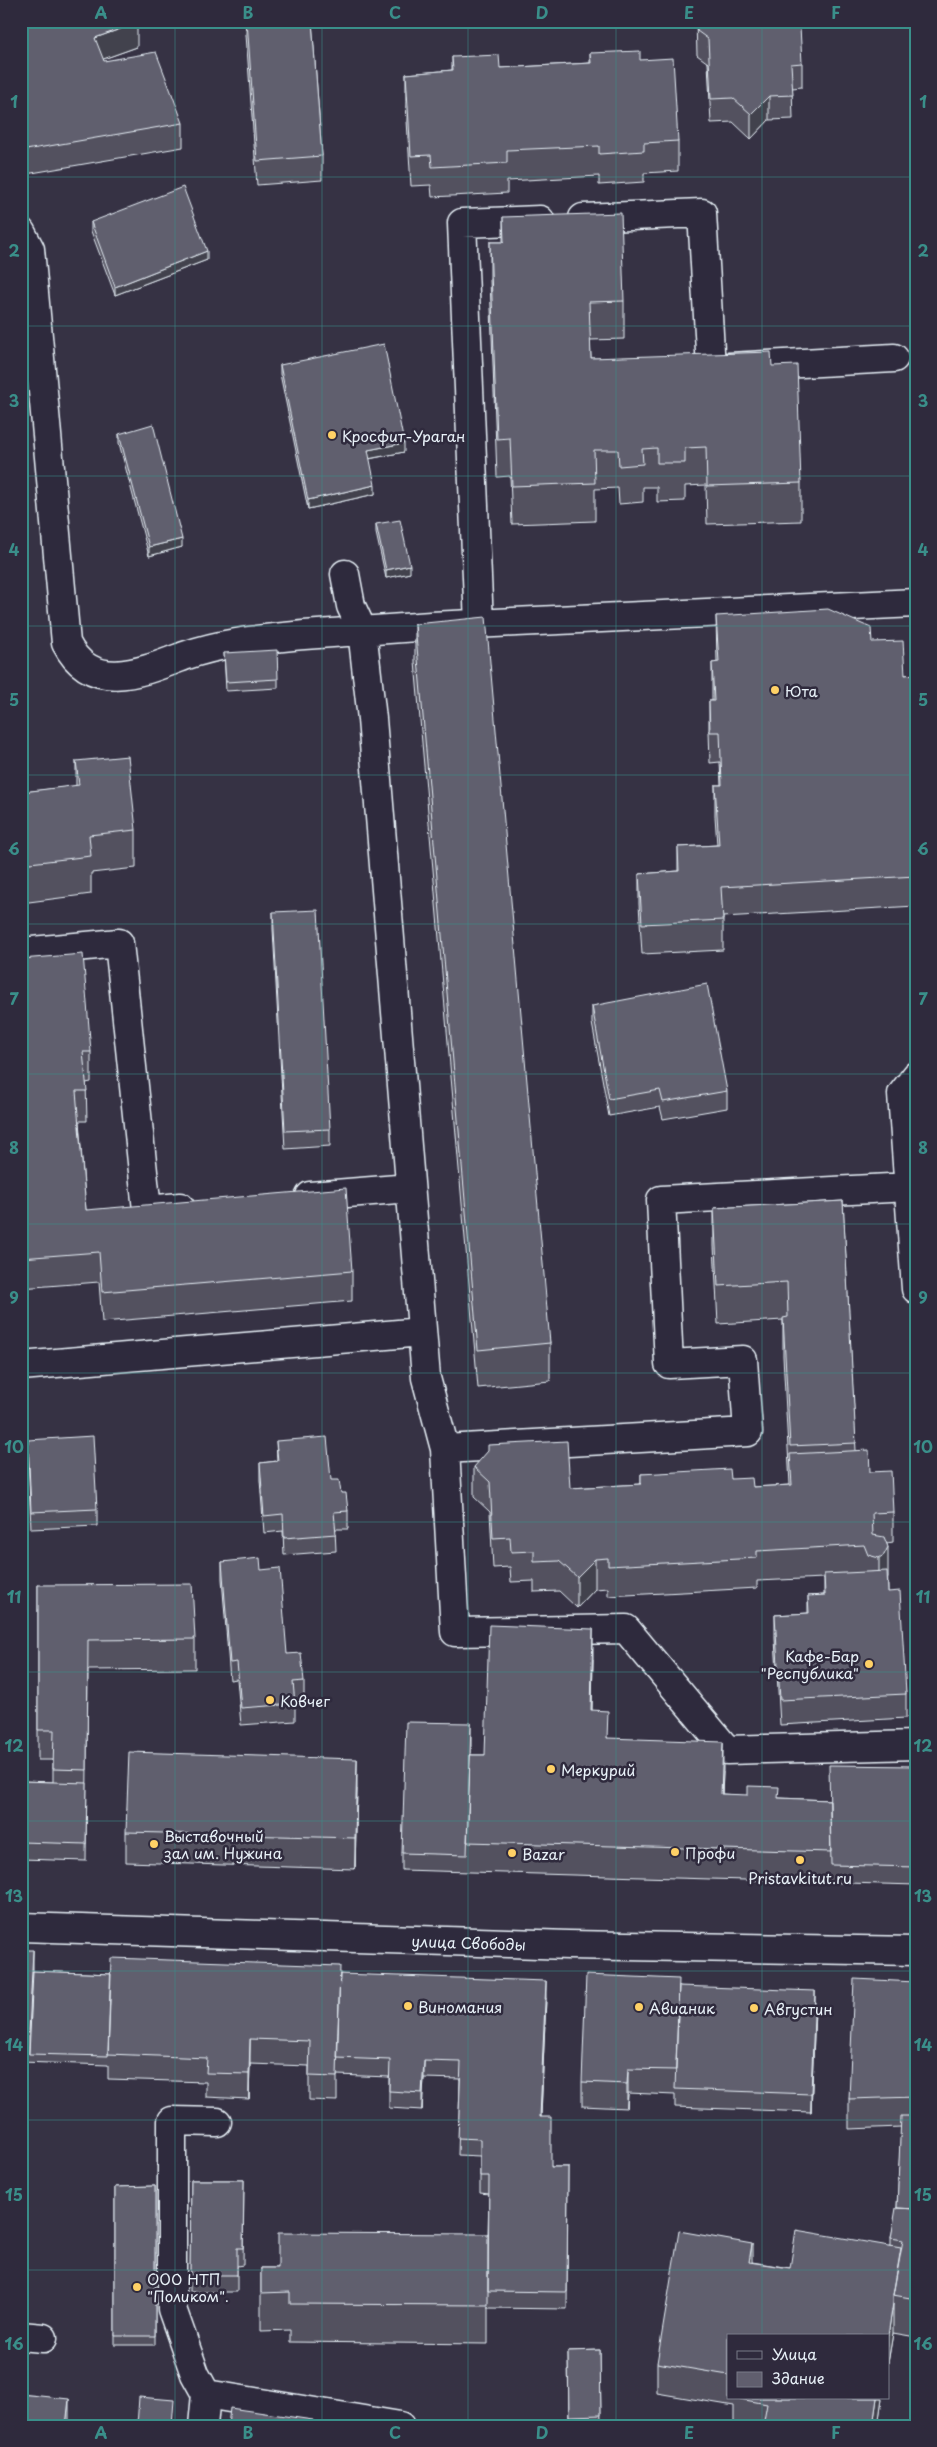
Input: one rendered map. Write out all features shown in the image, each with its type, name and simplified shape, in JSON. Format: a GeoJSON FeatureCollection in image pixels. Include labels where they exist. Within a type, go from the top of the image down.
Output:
{"type":"FeatureCollection","features":[{"type":"Feature","properties":{"kind":"main road"},"geometry":{"type":"LineString","coordinates":[[479,624],[462,224],[702,213],[711,368],[894,358]]}},
{"type":"Feature","properties":{"kind":"main road"},"geometry":{"type":"LineString","coordinates":[[21,232],[30,249],[66,643],[73,658],[82,666],[94,672],[132,675],[205,649],[248,640],[362,630],[916,603]]}},
{"type":"Feature","properties":{"kind":"main road"},"geometry":{"type":"LineString","coordinates":[[345,574],[352,606],[362,630],[372,719],[426,1378],[445,1449],[455,1632],[626,1628],[727,1750],[916,1745]]}},
{"type":"Feature","properties":{"kind":"main road"},"geometry":{"type":"LineString","coordinates":[[21,952],[119,943],[147,1210],[207,1205]]}},
{"type":"Feature","properties":{"kind":"main road"},"geometry":{"type":"LineString","coordinates":[[916,1076],[902,1094],[916,1289]]}},
{"type":"Feature","properties":{"kind":"main road"},"geometry":{"type":"LineString","coordinates":[[445,1449],[748,1432],[743,1360],[670,1364],[661,1200],[909,1187]]}},
{"type":"Feature","properties":{"kind":"main road"},"geometry":{"type":"LineString","coordinates":[[287,1198],[410,1188]]}},
{"type":"Feature","properties":{"kind":"main road"},"geometry":{"type":"LineString","coordinates":[[21,1366],[422,1332]]}},
{"type":"Feature","properties":{"kind":"main road","name":"улица Свободы"},"geometry":{"type":"LineString","coordinates":[[21,1927],[548,1944],[916,1951]]}},
{"type":"Feature","properties":{"kind":"main road"},"geometry":{"type":"LineString","coordinates":[[203,2426],[206,2394],[195,2374],[172,2309],[172,2121],[218,2122]]}},
{"type":"Feature","properties":{"kind":"main road"},"geometry":{"type":"LineString","coordinates":[[206,2394],[400,2426]]}},
{"type":"Feature","properties":{"kind":"building"},"geometry":{"type":"Polygon","coordinates":[[[21,21],[136,21],[137,23],[95,38],[104,61],[156,52],[183,123],[26,150],[21,136],[21,21]]]}},
{"type":"Feature","properties":{"kind":"building"},"geometry":{"type":"Polygon","coordinates":[[[247,21],[312,21],[322,156],[257,161],[247,21]]]}},
{"type":"Feature","properties":{"kind":"building"},"geometry":{"type":"Polygon","coordinates":[[[696,21],[788,21],[789,28],[800,27],[802,63],[791,64],[793,95],[769,96],[751,114],[733,98],[711,99],[708,39],[697,31],[696,21]]]}},
{"type":"Feature","properties":{"kind":"building"},"geometry":{"type":"Polygon","coordinates":[[[640,51],[640,60],[673,58],[678,141],[644,143],[644,151],[599,154],[599,146],[507,150],[507,163],[432,167],[431,155],[411,156],[406,74],[453,70],[452,57],[499,55],[500,68],[591,63],[590,53],[640,51]]]}},
{"type":"Feature","properties":{"kind":"building"},"geometry":{"type":"Polygon","coordinates":[[[183,187],[207,251],[115,287],[91,222],[183,187]]]}},
{"type":"Feature","properties":{"kind":"building"},"geometry":{"type":"Polygon","coordinates":[[[621,213],[624,301],[589,302],[591,358],[771,352],[772,366],[797,365],[801,483],[707,486],[706,447],[685,448],[685,463],[657,463],[657,448],[642,449],[643,464],[619,466],[618,450],[594,450],[595,483],[512,486],[510,438],[497,439],[490,242],[504,242],[503,217],[621,213]]]}},
{"type":"Feature","properties":{"kind":"building"},"geometry":{"type":"Polygon","coordinates":[[[384,344],[404,443],[368,450],[375,485],[308,500],[280,365],[384,344]]]}},
{"type":"Feature","properties":{"kind":"building"},"geometry":{"type":"Polygon","coordinates":[[[153,424],[182,539],[149,547],[119,434],[153,424]]]}},
{"type":"Feature","properties":{"kind":"building"},"geometry":{"type":"Polygon","coordinates":[[[400,520],[410,565],[386,570],[376,524],[400,520]]]}},
{"type":"Feature","properties":{"kind":"building"},"geometry":{"type":"Polygon","coordinates":[[[828,609],[871,628],[872,642],[903,641],[905,675],[916,674],[916,876],[721,887],[723,920],[642,924],[639,874],[679,871],[678,847],[719,845],[715,785],[722,785],[720,732],[710,732],[709,701],[714,701],[712,663],[719,662],[716,616],[828,609]]]}},
{"type":"Feature","properties":{"kind":"building"},"geometry":{"type":"Polygon","coordinates":[[[486,617],[550,1343],[478,1350],[415,624],[486,617]]]}},
{"type":"Feature","properties":{"kind":"building"},"geometry":{"type":"Polygon","coordinates":[[[277,650],[278,679],[226,682],[224,653],[277,650]]]}},
{"type":"Feature","properties":{"kind":"building"},"geometry":{"type":"Polygon","coordinates":[[[128,756],[136,830],[89,835],[91,856],[21,864],[21,781],[23,792],[79,785],[76,761],[128,756]]]}},
{"type":"Feature","properties":{"kind":"building"},"geometry":{"type":"Polygon","coordinates":[[[318,910],[330,1129],[285,1131],[273,912],[318,910]]]}},
{"type":"Feature","properties":{"kind":"building"},"geometry":{"type":"Polygon","coordinates":[[[83,954],[91,1052],[83,1052],[87,1091],[76,1091],[86,1210],[346,1188],[352,1271],[102,1292],[99,1252],[21,1258],[21,959],[83,954]]]}},
{"type":"Feature","properties":{"kind":"building"},"geometry":{"type":"Polygon","coordinates":[[[707,984],[727,1091],[663,1102],[660,1090],[609,1099],[592,1006],[707,984]]]}},
{"type":"Feature","properties":{"kind":"building"},"geometry":{"type":"Polygon","coordinates":[[[843,1201],[856,1443],[790,1446],[783,1318],[788,1317],[787,1282],[718,1286],[714,1208],[843,1201]]]}},
{"type":"Feature","properties":{"kind":"building"},"geometry":{"type":"Polygon","coordinates":[[[93,1436],[97,1509],[31,1512],[28,1440],[93,1436]]]}},
{"type":"Feature","properties":{"kind":"building"},"geometry":{"type":"Polygon","coordinates":[[[327,1437],[331,1480],[339,1480],[341,1493],[346,1493],[348,1511],[334,1512],[336,1534],[284,1538],[283,1514],[264,1516],[260,1463],[278,1461],[276,1441],[327,1437]]]}},
{"type":"Feature","properties":{"kind":"building"},"geometry":{"type":"Polygon","coordinates":[[[567,1441],[570,1488],[641,1484],[641,1474],[730,1469],[731,1479],[752,1478],[753,1487],[792,1485],[790,1454],[869,1450],[870,1472],[891,1471],[893,1512],[872,1513],[873,1535],[884,1537],[888,1547],[884,1555],[879,1558],[868,1555],[864,1545],[757,1551],[757,1558],[608,1566],[608,1558],[595,1559],[577,1577],[559,1561],[534,1562],[534,1551],[511,1552],[510,1537],[493,1538],[490,1482],[474,1467],[488,1451],[488,1445],[567,1441]]]}},
{"type":"Feature","properties":{"kind":"building"},"geometry":{"type":"Polygon","coordinates":[[[260,1558],[261,1570],[280,1568],[287,1654],[301,1653],[304,1681],[293,1682],[295,1704],[241,1708],[237,1662],[230,1663],[222,1562],[260,1558]]]}},
{"type":"Feature","properties":{"kind":"building"},"geometry":{"type":"Polygon","coordinates":[[[887,1571],[888,1592],[900,1591],[906,1694],[780,1700],[775,1615],[809,1613],[808,1596],[825,1595],[824,1574],[887,1571]]]}},
{"type":"Feature","properties":{"kind":"building"},"geometry":{"type":"Polygon","coordinates":[[[192,1584],[195,1639],[88,1640],[87,1770],[53,1769],[54,1730],[38,1730],[38,1585],[192,1584]]]}},
{"type":"Feature","properties":{"kind":"building","name":"Меркурий"},"geometry":{"type":"Polygon","coordinates":[[[489,1625],[593,1629],[591,1710],[608,1711],[607,1738],[723,1742],[721,1794],[748,1795],[748,1786],[779,1787],[778,1798],[830,1800],[831,1852],[467,1842],[470,1755],[485,1755],[489,1625]]]}},
{"type":"Feature","properties":{"kind":"building"},"geometry":{"type":"Polygon","coordinates":[[[406,1722],[471,1723],[467,1855],[402,1853],[406,1722]]]}},
{"type":"Feature","properties":{"kind":"building"},"geometry":{"type":"Polygon","coordinates":[[[129,1752],[357,1759],[355,1838],[126,1832],[129,1752]]]}},
{"type":"Feature","properties":{"kind":"building"},"geometry":{"type":"Polygon","coordinates":[[[829,1765],[916,1766],[916,1867],[831,1865],[829,1765]]]}},
{"type":"Feature","properties":{"kind":"building"},"geometry":{"type":"Polygon","coordinates":[[[21,1781],[87,1783],[86,1844],[21,1842],[21,1781]]]}},
{"type":"Feature","properties":{"kind":"building"},"geometry":{"type":"Polygon","coordinates":[[[21,1950],[33,1950],[29,2033],[21,2032],[21,1950]]]}},
{"type":"Feature","properties":{"kind":"building"},"geometry":{"type":"Polygon","coordinates":[[[111,1958],[340,1966],[337,2077],[309,2076],[310,2041],[250,2039],[249,2074],[206,2073],[207,2058],[108,2054],[111,1958]]]}},
{"type":"Feature","properties":{"kind":"building"},"geometry":{"type":"Polygon","coordinates":[[[33,1971],[111,1974],[108,2056],[29,2054],[33,1971]]]}},
{"type":"Feature","properties":{"kind":"building"},"geometry":{"type":"Polygon","coordinates":[[[340,1974],[546,1981],[540,2117],[551,2117],[551,2167],[568,2167],[567,2292],[488,2291],[489,2176],[480,2176],[480,2139],[458,2138],[461,2062],[424,2061],[422,2093],[389,2091],[390,2060],[337,2058],[340,1974]]]}},
{"type":"Feature","properties":{"kind":"building"},"geometry":{"type":"Polygon","coordinates":[[[586,1975],[679,1979],[676,2070],[628,2069],[627,2084],[582,2082],[586,1975]]]}},
{"type":"Feature","properties":{"kind":"building"},"geometry":{"type":"Polygon","coordinates":[[[854,1979],[916,1982],[916,2097],[849,2099],[854,1979]]]}},
{"type":"Feature","properties":{"kind":"building"},"geometry":{"type":"Polygon","coordinates":[[[679,1986],[815,1991],[811,2094],[675,2089],[679,1986]]]}},
{"type":"Feature","properties":{"kind":"building"},"geometry":{"type":"Polygon","coordinates":[[[901,2116],[916,2116],[916,2209],[897,2208],[901,2116]]]}},
{"type":"Feature","properties":{"kind":"building"},"geometry":{"type":"Polygon","coordinates":[[[191,2180],[244,2180],[243,2248],[237,2248],[237,2275],[190,2275],[191,2180]]]}},
{"type":"Feature","properties":{"kind":"building"},"geometry":{"type":"Polygon","coordinates":[[[155,2186],[155,2336],[115,2336],[115,2187],[155,2186]]]}},
{"type":"Feature","properties":{"kind":"building"},"geometry":{"type":"Polygon","coordinates":[[[896,2208],[916,2209],[916,2299],[893,2295],[903,2240],[891,2238],[896,2208]]]}},
{"type":"Feature","properties":{"kind":"building"},"geometry":{"type":"Polygon","coordinates":[[[796,2230],[901,2248],[888,2334],[727,2334],[727,2375],[657,2363],[679,2231],[752,2244],[749,2262],[790,2268],[796,2230]]]}},
{"type":"Feature","properties":{"kind":"building"},"geometry":{"type":"Polygon","coordinates":[[[278,2233],[488,2234],[488,2305],[290,2304],[290,2292],[261,2293],[261,2268],[278,2268],[278,2233]]]}},
{"type":"Feature","properties":{"kind":"building"},"geometry":{"type":"Polygon","coordinates":[[[600,2350],[601,2415],[569,2416],[568,2351],[600,2350]]]}},
{"type":"Feature","properties":{"kind":"building"},"geometry":{"type":"Polygon","coordinates":[[[21,2394],[69,2399],[66,2426],[21,2426],[21,2394]]]}},
{"type":"Feature","properties":{"kind":"building"},"geometry":{"type":"Polygon","coordinates":[[[139,2397],[174,2400],[172,2426],[137,2426],[139,2397]]]}},
{"type":"Feature","properties":{"kind":"building"},"geometry":{"type":"Polygon","coordinates":[[[745,2400],[877,2400],[873,2426],[763,2426],[767,2404],[745,2400]]]}},
{"type":"Feature","properties":{"kind":"building"},"geometry":{"type":"Polygon","coordinates":[[[230,2408],[313,2420],[313,2426],[228,2426],[230,2408]]]}},
{"type":"Feature","properties":{"kind":"place","name":"Кросфит-Ураган"},"geometry":{"type":"Point","coordinates":[332,435]}},
{"type":"Feature","properties":{"kind":"place","name":"Юта"},"geometry":{"type":"Point","coordinates":[775,690]}},
{"type":"Feature","properties":{"kind":"place","name":"Кафе-Бар \"Республика\""},"geometry":{"type":"Point","coordinates":[869,1664]}},
{"type":"Feature","properties":{"kind":"place","name":"Ковчег"},"geometry":{"type":"Point","coordinates":[270,1700]}},
{"type":"Feature","properties":{"kind":"place","name":"Меркурий"},"geometry":{"type":"Point","coordinates":[551,1769]}},
{"type":"Feature","properties":{"kind":"place","name":"Выставочный зал им. Нужина"},"geometry":{"type":"Point","coordinates":[154,1844]}},
{"type":"Feature","properties":{"kind":"place","name":"Профи"},"geometry":{"type":"Point","coordinates":[675,1852]}},
{"type":"Feature","properties":{"kind":"place","name":"Bazar"},"geometry":{"type":"Point","coordinates":[512,1853]}},
{"type":"Feature","properties":{"kind":"place","name":"Pristavkitut.ru"},"geometry":{"type":"Point","coordinates":[800,1860]}},
{"type":"Feature","properties":{"kind":"place","name":"Виномания"},"geometry":{"type":"Point","coordinates":[408,2006]}},
{"type":"Feature","properties":{"kind":"place","name":"Авианик"},"geometry":{"type":"Point","coordinates":[639,2007]}},
{"type":"Feature","properties":{"kind":"place","name":"Августин"},"geometry":{"type":"Point","coordinates":[754,2008]}},
{"type":"Feature","properties":{"kind":"place","name":"ООО НТП \"Поликом\"."},"geometry":{"type":"Point","coordinates":[137,2287]}}]}
